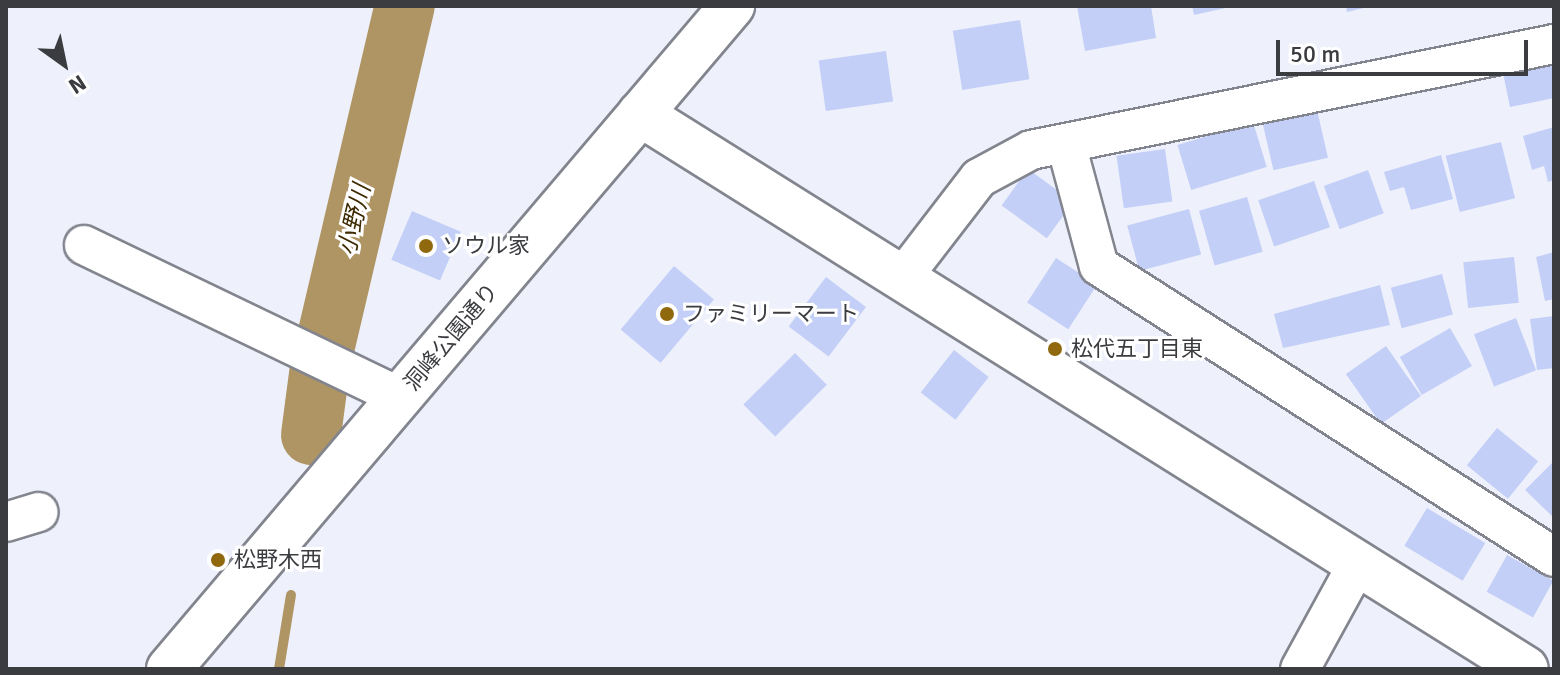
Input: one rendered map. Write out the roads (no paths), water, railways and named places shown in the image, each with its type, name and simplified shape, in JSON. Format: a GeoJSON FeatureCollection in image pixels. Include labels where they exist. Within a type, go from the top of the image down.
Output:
{"type":"FeatureCollection","features":[{"type":"Feature","properties":{"kind":"street","name":"洞峰公園通り"},"geometry":{"type":"LineString","coordinates":[[169,669],[732,6]]}},
{"type":"Feature","properties":{"kind":"street"},"geometry":{"type":"LineString","coordinates":[[902,278],[979,178],[1031,150],[1554,44]]}},
{"type":"Feature","properties":{"kind":"street"},"geometry":{"type":"LineString","coordinates":[[640,114],[1526,669]]}},
{"type":"Feature","properties":{"kind":"street"},"geometry":{"type":"LineString","coordinates":[[1066,144],[1099,266],[1554,557]]}},
{"type":"Feature","properties":{"kind":"street"},"geometry":{"type":"LineString","coordinates":[[84,245],[400,397]]}},
{"type":"Feature","properties":{"kind":"street"},"geometry":{"type":"LineString","coordinates":[[1300,669],[1358,563]]}},
{"type":"Feature","properties":{"kind":"waterway","name":"小野川"},"geometry":{"type":"LineString","coordinates":[[311,435],[320,367],[405,6]]}},
{"type":"Feature","properties":{"kind":"waterway","name":"小野川"},"geometry":{"type":"LineString","coordinates":[[279,669],[291,595]]}},
{"type":"Feature","properties":{"kind":"place","name":"ソウル家"},"geometry":{"type":"Point","coordinates":[426,246]}},
{"type":"Feature","properties":{"kind":"place","name":"ファミリーマート"},"geometry":{"type":"Point","coordinates":[667,314]}},
{"type":"Feature","properties":{"kind":"place","name":"松代五丁目東"},"geometry":{"type":"Point","coordinates":[1055,349]}},
{"type":"Feature","properties":{"kind":"place","name":"松野木西"},"geometry":{"type":"Point","coordinates":[218,560]}}]}
